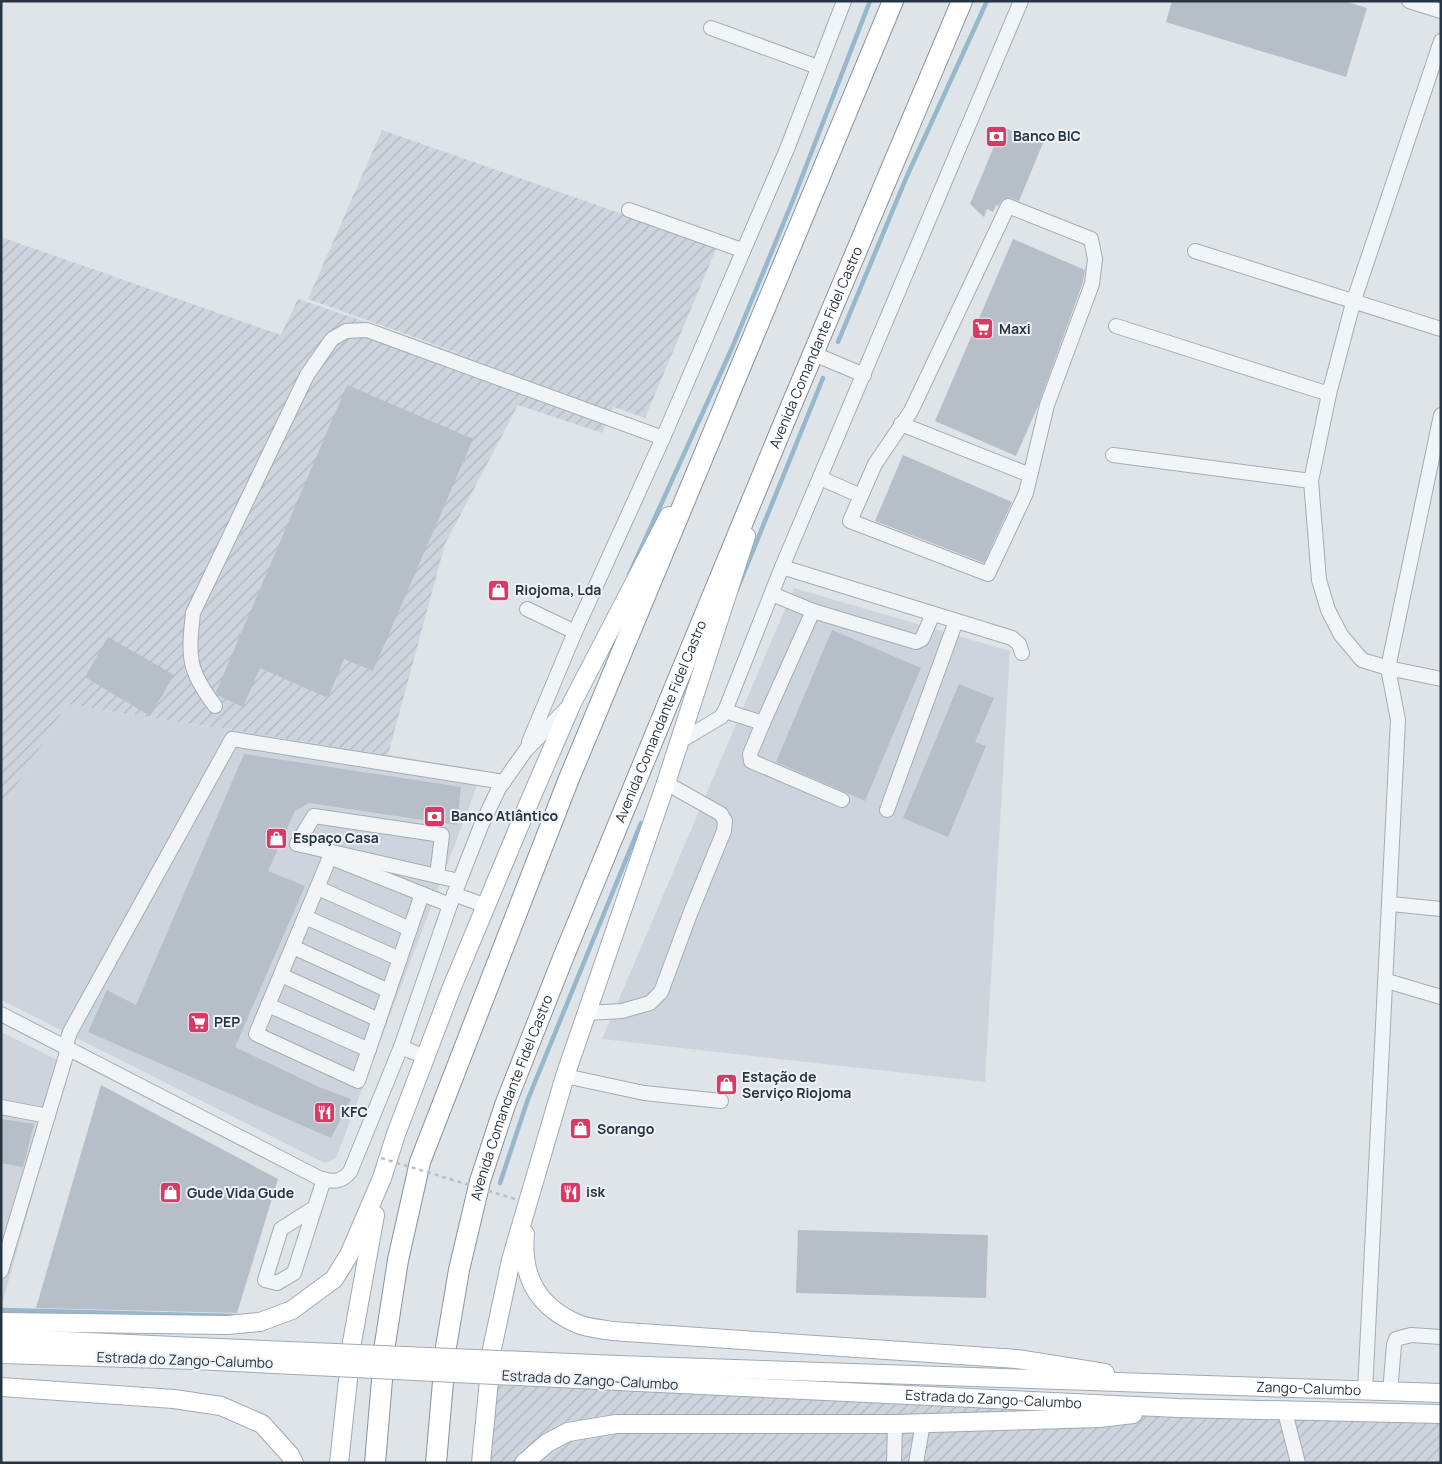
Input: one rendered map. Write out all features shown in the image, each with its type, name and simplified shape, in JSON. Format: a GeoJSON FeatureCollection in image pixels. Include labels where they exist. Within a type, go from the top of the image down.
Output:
{"type":"FeatureCollection","features":[{"type":"Feature","properties":{"kind":"highway"},"geometry":{"type":"LineString","coordinates":[[374,1463],[385,1344],[398,1260],[420,1162],[568,781],[893,1]]}},
{"type":"Feature","properties":{"kind":"highway","name":"Avenida Comandante Fidel Castro"},"geometry":{"type":"LineString","coordinates":[[436,1463],[445,1356],[459,1270],[480,1181],[505,1105],[563,958],[962,1]]}},
{"type":"Feature","properties":{"kind":"main road"},"geometry":{"type":"LineString","coordinates":[[1,1322],[227,1325],[260,1322],[284,1313],[306,1300],[334,1278],[349,1255],[382,1178],[426,1057],[486,906],[572,703],[647,562],[724,404]]}},
{"type":"Feature","properties":{"kind":"main road"},"geometry":{"type":"LineString","coordinates":[[481,1463],[492,1349],[511,1260],[538,1165],[565,1076],[666,783],[784,425]]}},
{"type":"Feature","properties":{"kind":"main road"},"geometry":{"type":"LineString","coordinates":[[538,1165],[527,1213],[524,1261],[530,1279],[539,1296],[552,1310],[579,1324],[612,1331],[1017,1358],[1178,1385]]}},
{"type":"Feature","properties":{"kind":"main road"},"geometry":{"type":"LineString","coordinates":[[339,1463],[352,1342],[382,1178]]}},
{"type":"Feature","properties":{"kind":"main road","name":"Estrada do Zango-Calumbo"},"geometry":{"type":"LineString","coordinates":[[1,1338],[194,1353],[618,1373],[1178,1408]]}},
{"type":"Feature","properties":{"kind":"main road","name":"Estrada do Zango-Calumbo"},"geometry":{"type":"LineString","coordinates":[[1,1354],[194,1353]]}},
{"type":"Feature","properties":{"kind":"main road","name":"Estrada do Zango-Calumbo"},"geometry":{"type":"LineString","coordinates":[[618,1373],[1178,1385]]}},
{"type":"Feature","properties":{"kind":"main road","name":"Zango-Calumbo"},"geometry":{"type":"LineString","coordinates":[[1178,1385],[1441,1393]]}},
{"type":"Feature","properties":{"kind":"main road"},"geometry":{"type":"LineString","coordinates":[[1,1387],[174,1399],[221,1406],[262,1424],[290,1455],[294,1463]]}},
{"type":"Feature","properties":{"kind":"main road"},"geometry":{"type":"LineString","coordinates":[[524,1463],[546,1443],[568,1432],[616,1424],[923,1424],[1100,1418],[1178,1408]]}},
{"type":"Feature","properties":{"kind":"main road","name":"Zango-Calumbo"},"geometry":{"type":"LineString","coordinates":[[1178,1408],[1285,1412],[1441,1414]]}},
{"type":"Feature","properties":{"kind":"street"},"geometry":{"type":"LineString","coordinates":[[526,750],[575,632],[663,438],[742,250],[787,149],[844,1]]}},
{"type":"Feature","properties":{"kind":"street"},"geometry":{"type":"LineString","coordinates":[[679,742],[721,717],[725,711],[782,567],[1022,1]]}},
{"type":"Feature","properties":{"kind":"street"},"geometry":{"type":"LineString","coordinates":[[1409,1],[1441,11]]}},
{"type":"Feature","properties":{"kind":"street"},"geometry":{"type":"LineString","coordinates":[[711,28],[818,66]]}},
{"type":"Feature","properties":{"kind":"street"},"geometry":{"type":"LineString","coordinates":[[1441,41],[1353,302],[1329,394],[1311,481],[1319,580],[1328,610],[1341,635],[1362,660],[1388,668],[1441,679]]}},
{"type":"Feature","properties":{"kind":"street"},"geometry":{"type":"LineString","coordinates":[[1008,206],[1091,239],[1095,259],[1092,284],[1047,405],[1030,476],[1026,493],[988,574],[850,521],[875,464],[911,411],[1008,206]]}},
{"type":"Feature","properties":{"kind":"street"},"geometry":{"type":"LineString","coordinates":[[629,210],[742,250]]}},
{"type":"Feature","properties":{"kind":"street"},"geometry":{"type":"LineString","coordinates":[[1195,251],[1441,329]]}},
{"type":"Feature","properties":{"kind":"street"},"geometry":{"type":"LineString","coordinates":[[1116,326],[1329,394]]}},
{"type":"Feature","properties":{"kind":"street"},"geometry":{"type":"LineString","coordinates":[[215,706],[198,684],[193,672],[189,648],[193,613],[307,376],[332,339],[346,330],[367,330],[663,438]]}},
{"type":"Feature","properties":{"kind":"street"},"geometry":{"type":"LineString","coordinates":[[814,354],[864,374]]}},
{"type":"Feature","properties":{"kind":"street"},"geometry":{"type":"LineString","coordinates":[[1365,1392],[1391,904],[1398,720],[1388,668],[1441,414]]}},
{"type":"Feature","properties":{"kind":"street"},"geometry":{"type":"LineString","coordinates":[[902,424],[1030,476]]}},
{"type":"Feature","properties":{"kind":"street"},"geometry":{"type":"LineString","coordinates":[[1113,455],[1311,481]]}},
{"type":"Feature","properties":{"kind":"street"},"geometry":{"type":"LineString","coordinates":[[820,478],[861,496]]}},
{"type":"Feature","properties":{"kind":"street"},"geometry":{"type":"LineString","coordinates":[[782,567],[1012,638],[1019,644],[1022,653]]}},
{"type":"Feature","properties":{"kind":"street"},"geometry":{"type":"LineString","coordinates":[[772,594],[813,611],[916,642],[922,639],[933,614]]}},
{"type":"Feature","properties":{"kind":"street"},"geometry":{"type":"LineString","coordinates":[[526,609],[575,632]]}},
{"type":"Feature","properties":{"kind":"street"},"geometry":{"type":"LineString","coordinates":[[813,611],[762,723],[750,754],[751,761],[842,800]]}},
{"type":"Feature","properties":{"kind":"street"},"geometry":{"type":"LineString","coordinates":[[887,810],[956,621]]}},
{"type":"Feature","properties":{"kind":"street"},"geometry":{"type":"LineString","coordinates":[[1,1014],[324,1179],[338,1181],[350,1172],[401,1047],[454,893],[481,826],[504,782],[526,750],[572,703]]}},
{"type":"Feature","properties":{"kind":"street"},"geometry":{"type":"LineString","coordinates":[[725,711],[762,723]]}},
{"type":"Feature","properties":{"kind":"street"},"geometry":{"type":"LineString","coordinates":[[2,1268],[48,1116],[70,1032],[232,739],[504,782]]}},
{"type":"Feature","properties":{"kind":"street"},"geometry":{"type":"LineString","coordinates":[[587,1013],[622,1011],[650,1003],[661,992],[724,831],[725,821],[720,814],[666,783]]}},
{"type":"Feature","properties":{"kind":"street"},"geometry":{"type":"LineString","coordinates":[[437,876],[442,835],[314,816],[297,844],[331,855],[422,894],[454,893]]}},
{"type":"Feature","properties":{"kind":"street"},"geometry":{"type":"LineString","coordinates":[[331,855],[437,876],[454,893],[486,906]]}},
{"type":"Feature","properties":{"kind":"street"},"geometry":{"type":"LineString","coordinates":[[331,855],[256,1034],[358,1081],[422,894]]}},
{"type":"Feature","properties":{"kind":"street"},"geometry":{"type":"LineString","coordinates":[[318,888],[410,929]]}},
{"type":"Feature","properties":{"kind":"street"},"geometry":{"type":"LineString","coordinates":[[1391,904],[1441,909]]}},
{"type":"Feature","properties":{"kind":"street"},"geometry":{"type":"LineString","coordinates":[[305,917],[400,959]]}},
{"type":"Feature","properties":{"kind":"street"},"geometry":{"type":"LineString","coordinates":[[293,947],[389,990]]}},
{"type":"Feature","properties":{"kind":"street"},"geometry":{"type":"LineString","coordinates":[[281,976],[379,1020]]}},
{"type":"Feature","properties":{"kind":"street"},"geometry":{"type":"LineString","coordinates":[[1387,981],[1441,997]]}},
{"type":"Feature","properties":{"kind":"street"},"geometry":{"type":"LineString","coordinates":[[268,1005],[369,1050]]}},
{"type":"Feature","properties":{"kind":"street"},"geometry":{"type":"LineString","coordinates":[[401,1047],[426,1057]]}},
{"type":"Feature","properties":{"kind":"street"},"geometry":{"type":"LineString","coordinates":[[565,1076],[644,1093],[721,1100]]}},
{"type":"Feature","properties":{"kind":"street"},"geometry":{"type":"LineString","coordinates":[[1,1107],[48,1116]]}},
{"type":"Feature","properties":{"kind":"street"},"geometry":{"type":"LineString","coordinates":[[314,1208],[281,1230],[265,1280],[277,1283],[294,1273],[324,1179]]}},
{"type":"Feature","properties":{"kind":"street"},"geometry":{"type":"LineString","coordinates":[[1390,1392],[1396,1339],[1412,1336],[1441,1338]]}},
{"type":"Feature","properties":{"kind":"street"},"geometry":{"type":"LineString","coordinates":[[1285,1412],[1298,1463]]}},
{"type":"Feature","properties":{"kind":"street"},"geometry":{"type":"LineString","coordinates":[[894,1463],[895,1424]]}},
{"type":"Feature","properties":{"kind":"street"},"geometry":{"type":"LineString","coordinates":[[916,1463],[923,1424]]}},
{"type":"Feature","properties":{"kind":"path"},"geometry":{"type":"LineString","coordinates":[[381,1158],[515,1199]]}},
{"type":"Feature","properties":{"kind":"shaded area"},"geometry":{"type":"Polygon","coordinates":[[[382,130],[717,247],[645,418],[613,407],[602,433],[518,405],[445,544],[388,755],[67,704],[1,811],[1,237],[281,335],[298,299],[492,365],[308,299],[382,130]]]}},
{"type":"Feature","properties":{"kind":"shaded area"},"geometry":{"type":"Polygon","coordinates":[[[794,588],[1010,651],[985,1082],[602,1039],[794,588]]]}},
{"type":"Feature","properties":{"kind":"shaded area"},"geometry":{"type":"Polygon","coordinates":[[[67,704],[483,770],[336,1158],[325,1163],[1,1000],[1,811],[67,704]]]}},
{"type":"Feature","properties":{"kind":"shaded area"},"geometry":{"type":"Polygon","coordinates":[[[1,1032],[69,1066],[1,1308],[1,1032]]]}},
{"type":"Feature","properties":{"kind":"shaded area"},"geometry":{"type":"Polygon","coordinates":[[[487,1385],[1441,1410],[1441,1463],[483,1463],[487,1385]]]}},
{"type":"Feature","properties":{"kind":"building"},"geometry":{"type":"Polygon","coordinates":[[[1172,1],[1344,1],[1367,8],[1346,77],[1166,22],[1172,1]]]}},
{"type":"Feature","properties":{"kind":"building"},"geometry":{"type":"Polygon","coordinates":[[[1002,127],[1043,143],[1019,201],[1011,198],[1003,199],[998,206],[996,205],[993,212],[987,209],[984,217],[970,204],[1002,127]]]}},
{"type":"Feature","properties":{"kind":"building"},"geometry":{"type":"Polygon","coordinates":[[[1013,239],[1085,270],[1083,282],[1038,406],[1016,456],[935,421],[1013,239]]]}},
{"type":"Feature","properties":{"kind":"building"},"geometry":{"type":"Polygon","coordinates":[[[347,385],[473,439],[373,671],[344,659],[328,698],[260,668],[243,707],[219,696],[216,692],[347,385]]]}},
{"type":"Feature","properties":{"kind":"building"},"geometry":{"type":"Polygon","coordinates":[[[903,455],[1012,502],[984,563],[875,521],[903,455]]]}},
{"type":"Feature","properties":{"kind":"building"},"geometry":{"type":"Polygon","coordinates":[[[832,630],[921,668],[865,801],[776,762],[832,630]]]}},
{"type":"Feature","properties":{"kind":"building"},"geometry":{"type":"Polygon","coordinates":[[[108,637],[174,675],[150,716],[85,677],[108,637]]]}},
{"type":"Feature","properties":{"kind":"building"},"geometry":{"type":"Polygon","coordinates":[[[959,684],[994,698],[975,742],[986,746],[948,837],[903,818],[959,684]]]}},
{"type":"Feature","properties":{"kind":"building"},"geometry":{"type":"Polygon","coordinates":[[[244,754],[461,787],[457,825],[309,803],[295,811],[268,871],[305,886],[235,1047],[319,1087],[351,1099],[331,1138],[88,1032],[107,990],[136,1005],[244,754]]]}},
{"type":"Feature","properties":{"kind":"building","name":"Gude Vida Gude"},"geometry":{"type":"Polygon","coordinates":[[[101,1085],[278,1179],[237,1313],[36,1308],[101,1085]]]}},
{"type":"Feature","properties":{"kind":"building"},"geometry":{"type":"Polygon","coordinates":[[[1,1119],[34,1124],[23,1167],[1,1163],[1,1119]]]}},
{"type":"Feature","properties":{"kind":"building"},"geometry":{"type":"Polygon","coordinates":[[[798,1230],[988,1235],[986,1298],[796,1293],[798,1230]]]}},
{"type":"Feature","properties":{"kind":"waterway"},"geometry":{"type":"LineString","coordinates":[[629,575],[732,348],[793,200],[870,1]]}},
{"type":"Feature","properties":{"kind":"waterway"},"geometry":{"type":"LineString","coordinates":[[838,342],[907,176],[987,1]]}},
{"type":"Feature","properties":{"kind":"waterway"},"geometry":{"type":"LineString","coordinates":[[737,590],[823,378]]}},
{"type":"Feature","properties":{"kind":"waterway"},"geometry":{"type":"LineString","coordinates":[[500,1183],[528,1099],[641,823]]}},
{"type":"Feature","properties":{"kind":"waterway"},"geometry":{"type":"LineString","coordinates":[[3,1310],[232,1316]]}},
{"type":"Feature","properties":{"kind":"place","name":"Banco BIC"},"geometry":{"type":"Point","coordinates":[997,136]}},
{"type":"Feature","properties":{"kind":"place","name":"Maxi"},"geometry":{"type":"Point","coordinates":[983,329]}},
{"type":"Feature","properties":{"kind":"place","name":"Riojoma, Lda"},"geometry":{"type":"Point","coordinates":[499,590]}},
{"type":"Feature","properties":{"kind":"place","name":"Banco Atlântico"},"geometry":{"type":"Point","coordinates":[435,816]}},
{"type":"Feature","properties":{"kind":"place","name":"Espaço Casa"},"geometry":{"type":"Point","coordinates":[277,838]}},
{"type":"Feature","properties":{"kind":"place","name":"PEP"},"geometry":{"type":"Point","coordinates":[198,1022]}},
{"type":"Feature","properties":{"kind":"place","name":"Estação de Serviço Riojoma"},"geometry":{"type":"Point","coordinates":[726,1085]}},
{"type":"Feature","properties":{"kind":"place","name":"KFC"},"geometry":{"type":"Point","coordinates":[325,1112]}},
{"type":"Feature","properties":{"kind":"place","name":"Sorango"},"geometry":{"type":"Point","coordinates":[581,1129]}},
{"type":"Feature","properties":{"kind":"place","name":"isk"},"geometry":{"type":"Point","coordinates":[570,1192]}},
{"type":"Feature","properties":{"kind":"place","name":"Gude Vida Gude"},"geometry":{"type":"Point","coordinates":[171,1193]}}]}
